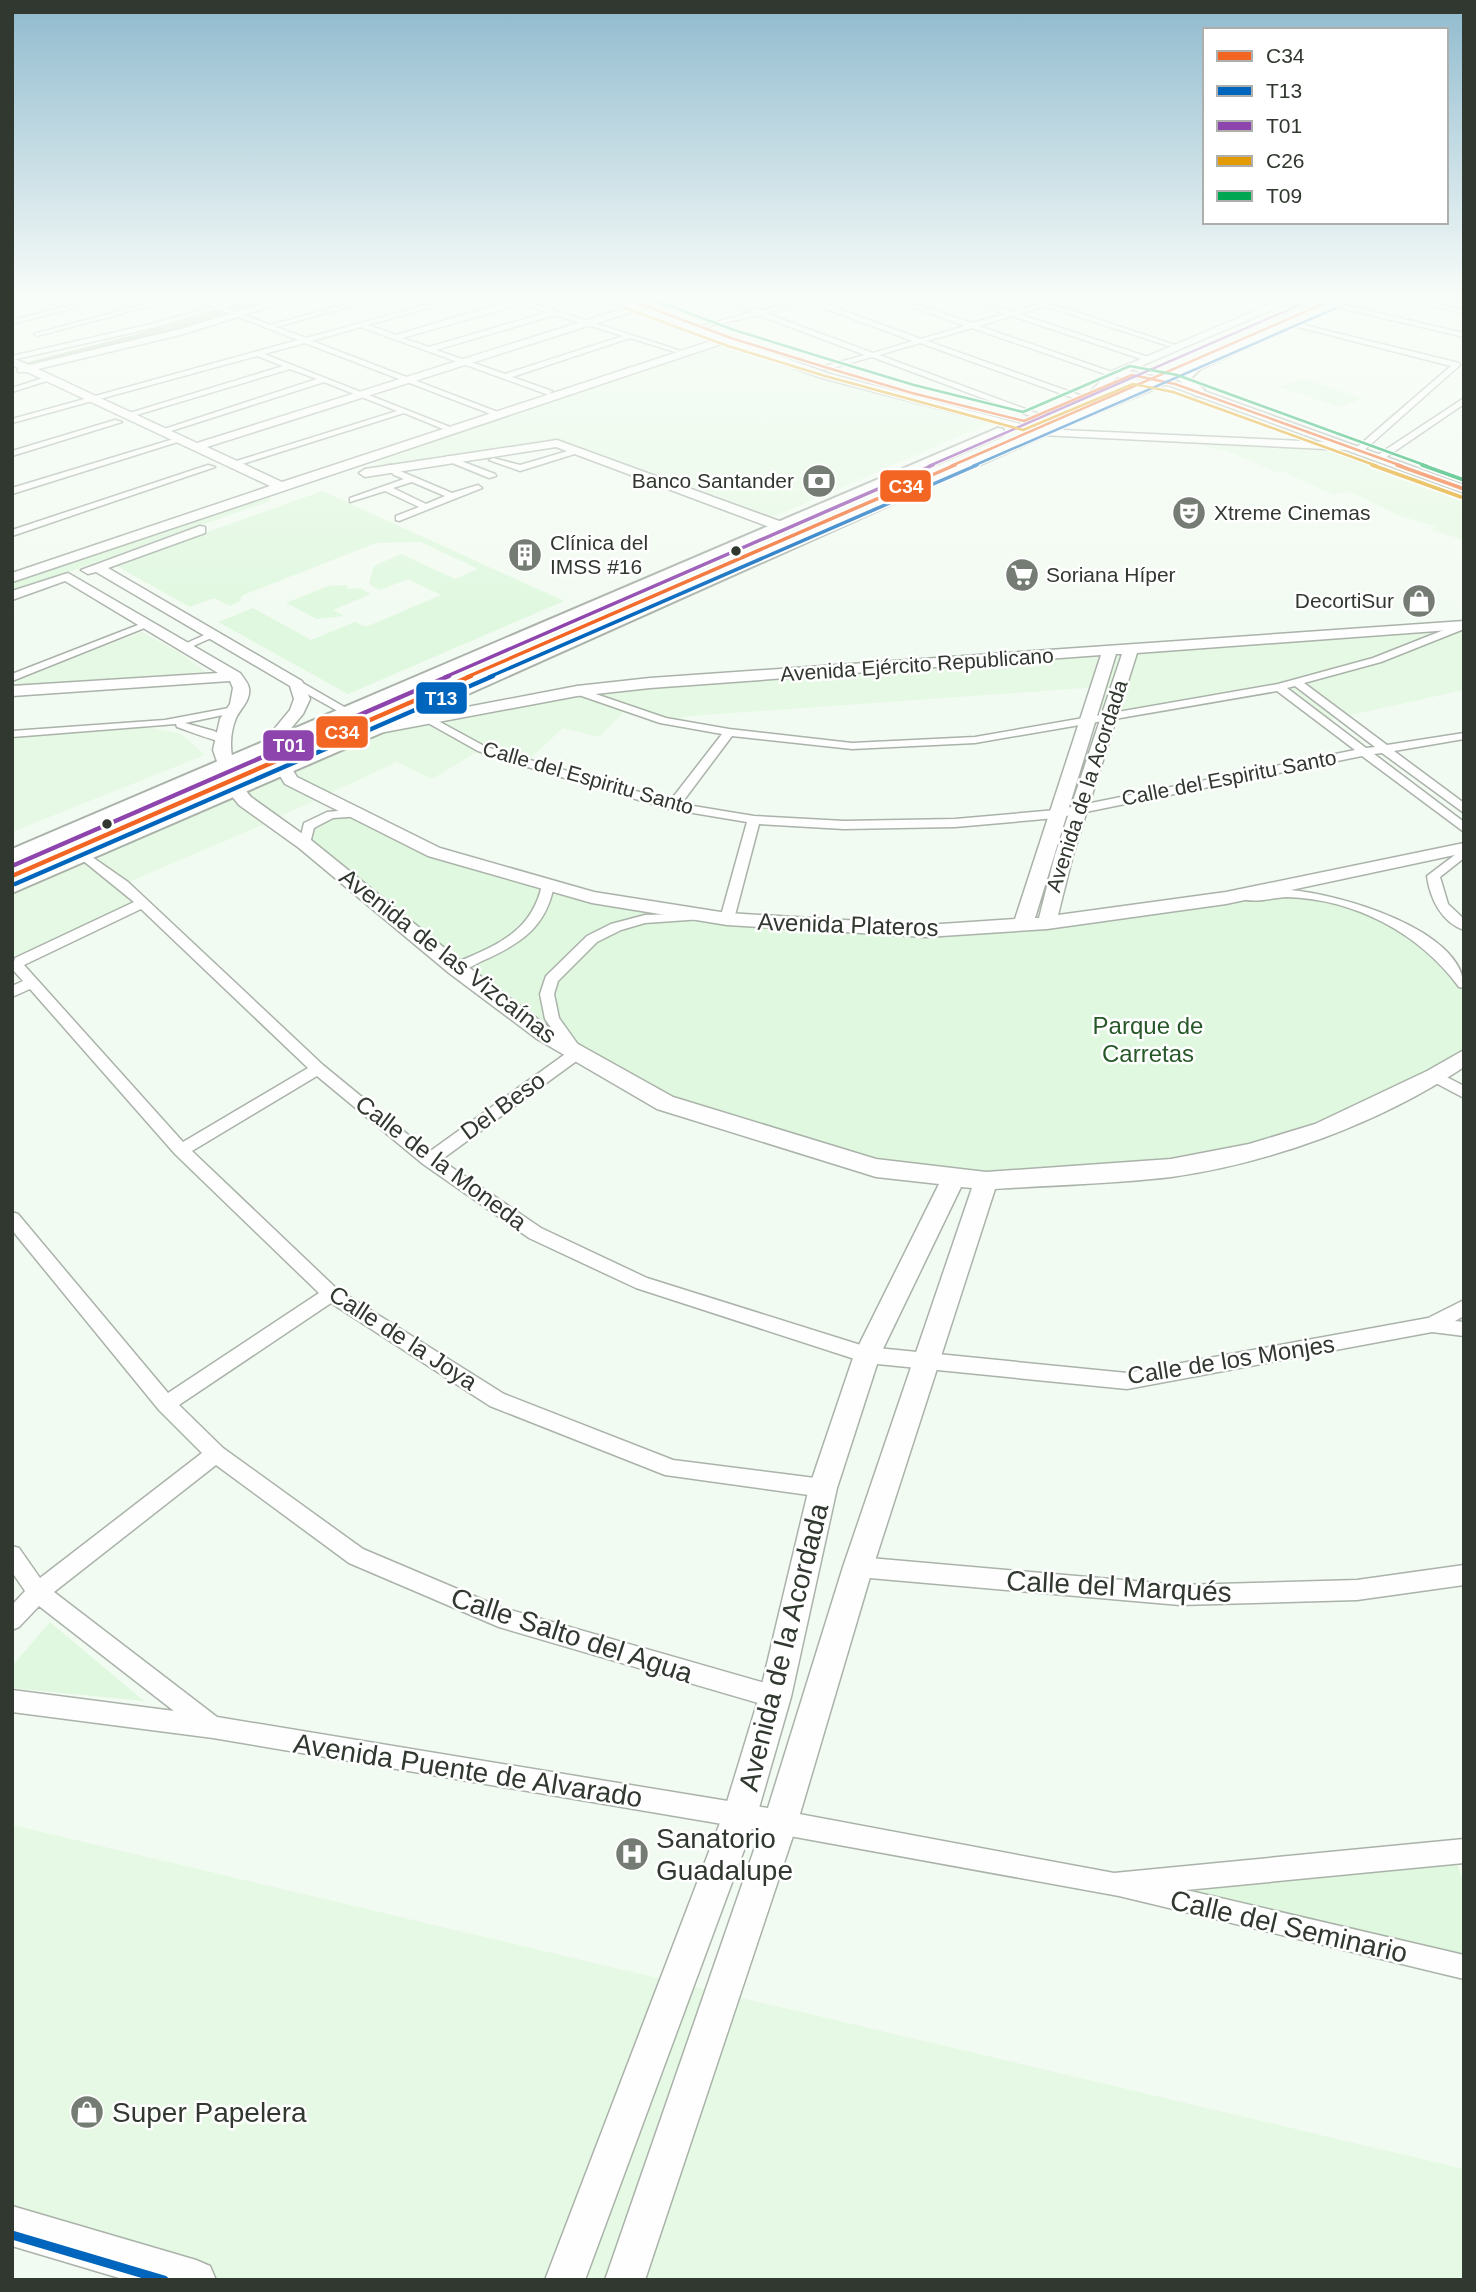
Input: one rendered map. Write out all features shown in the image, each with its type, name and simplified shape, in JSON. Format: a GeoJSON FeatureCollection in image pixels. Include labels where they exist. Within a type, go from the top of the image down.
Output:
{"type":"FeatureCollection","features":[{"type":"Feature","properties":{"kind":"main road"},"geometry":{"type":"LineString","coordinates":[[12,856],[776,525],[1058,407]]}},
{"type":"Feature","properties":{"kind":"main road"},"geometry":{"type":"LineString","coordinates":[[12,887],[1099,407]]}},
{"type":"Feature","properties":{"kind":"street"},"geometry":{"type":"LineString","coordinates":[[12,421],[62,407]]}},
{"type":"Feature","properties":{"kind":"street"},"geometry":{"type":"LineString","coordinates":[[100,407],[163,437],[211,467],[264,492]]}},
{"type":"Feature","properties":{"kind":"street"},"geometry":{"type":"LineString","coordinates":[[12,454],[161,407]]}},
{"type":"Feature","properties":{"kind":"street"},"geometry":{"type":"LineString","coordinates":[[12,491],[247,407]]}},
{"type":"Feature","properties":{"kind":"street"},"geometry":{"type":"LineString","coordinates":[[196,447],[323,407]]}},
{"type":"Feature","properties":{"kind":"street"},"geometry":{"type":"LineString","coordinates":[[394,407],[446,427]]}},
{"type":"Feature","properties":{"kind":"street"},"geometry":{"type":"LineString","coordinates":[[491,407],[502,411]]}},
{"type":"Feature","properties":{"kind":"street"},"geometry":{"type":"LineString","coordinates":[[491,407],[502,411]]}},
{"type":"Feature","properties":{"kind":"street"},"geometry":{"type":"LineString","coordinates":[[12,578],[264,492],[280,491],[513,407]]}},
{"type":"Feature","properties":{"kind":"street"},"geometry":{"type":"LineString","coordinates":[[255,510],[280,491],[446,427],[514,407]]}},
{"type":"Feature","properties":{"kind":"street"},"geometry":{"type":"LineString","coordinates":[[963,407],[1025,421]]}},
{"type":"Feature","properties":{"kind":"street"},"geometry":{"type":"LineString","coordinates":[[968,407],[1025,421]]}},
{"type":"Feature","properties":{"kind":"street"},"geometry":{"type":"LineString","coordinates":[[993,407],[1046,430],[1355,449],[1406,407]]}},
{"type":"Feature","properties":{"kind":"street"},"geometry":{"type":"LineString","coordinates":[[1239,407],[1464,489]]}},
{"type":"Feature","properties":{"kind":"street"},"geometry":{"type":"LineString","coordinates":[[1379,458],[1454,407]]}},
{"type":"Feature","properties":{"kind":"street"},"geometry":{"type":"LineString","coordinates":[[233,465],[403,411]]}},
{"type":"Feature","properties":{"kind":"street"},"geometry":{"type":"LineString","coordinates":[[1072,418],[1083,428],[1097,432],[1336,442]]}},
{"type":"Feature","properties":{"kind":"street"},"geometry":{"type":"LineString","coordinates":[[163,437],[180,440],[280,491],[297,495],[391,467],[551,443],[583,452],[776,525]]}},
{"type":"Feature","properties":{"kind":"street"},"geometry":{"type":"LineString","coordinates":[[493,460],[528,471],[583,452]]}},
{"type":"Feature","properties":{"kind":"street"},"geometry":{"type":"LineString","coordinates":[[448,457],[492,476]]}},
{"type":"Feature","properties":{"kind":"street"},"geometry":{"type":"LineString","coordinates":[[12,533],[211,467]]}},
{"type":"Feature","properties":{"kind":"street"},"geometry":{"type":"LineString","coordinates":[[391,467],[411,480],[452,496]]}},
{"type":"Feature","properties":{"kind":"street"},"geometry":{"type":"LineString","coordinates":[[353,500],[411,480]]}},
{"type":"Feature","properties":{"kind":"street"},"geometry":{"type":"LineString","coordinates":[[385,488],[426,507]]}},
{"type":"Feature","properties":{"kind":"street"},"geometry":{"type":"LineString","coordinates":[[399,518],[478,488]]}},
{"type":"Feature","properties":{"kind":"street"},"geometry":{"type":"LineString","coordinates":[[12,596],[215,524]]}},
{"type":"Feature","properties":{"kind":"street"},"geometry":{"type":"LineString","coordinates":[[97,567],[347,712]]}},
{"type":"Feature","properties":{"kind":"street"},"geometry":{"type":"LineString","coordinates":[[64,578],[235,676],[241,688],[228,719],[223,740],[198,729],[165,723]]}},
{"type":"Feature","properties":{"kind":"street"},"geometry":{"type":"LineString","coordinates":[[12,678],[147,625]]}},
{"type":"Feature","properties":{"kind":"street"},"geometry":{"type":"LineString","coordinates":[[577,691],[663,721],[729,732],[852,746],[975,740],[1279,687],[1377,660],[1464,625]]}},
{"type":"Feature","properties":{"kind":"street","name":"Avenida Ejército Republicano"},"geometry":{"type":"LineString","coordinates":[[374,729],[577,691],[650,683],[1464,625]]}},
{"type":"Feature","properties":{"kind":"street"},"geometry":{"type":"LineString","coordinates":[[185,646],[215,634]]}},
{"type":"Feature","properties":{"kind":"street","name":"Avenida de la Acordada"},"geometry":{"type":"LineString","coordinates":[[1047,923],[1064,855],[1082,807],[1131,649]]}},
{"type":"Feature","properties":{"kind":"street","name":"Avenida de la Acordada"},"geometry":{"type":"LineString","coordinates":[[1023,924],[1110,651]]}},
{"type":"Feature","properties":{"kind":"street"},"geometry":{"type":"LineString","coordinates":[[12,691],[235,676]]}},
{"type":"Feature","properties":{"kind":"street"},"geometry":{"type":"LineString","coordinates":[[1296,682],[1464,808]]}},
{"type":"Feature","properties":{"kind":"street"},"geometry":{"type":"LineString","coordinates":[[269,745],[297,711],[302,699],[297,684]]}},
{"type":"Feature","properties":{"kind":"street"},"geometry":{"type":"LineString","coordinates":[[1279,687],[1464,828]]}},
{"type":"Feature","properties":{"kind":"street"},"geometry":{"type":"LineString","coordinates":[[12,733],[165,723],[234,710]]}},
{"type":"Feature","properties":{"kind":"street","name":"Calle del Espiritu Santo"},"geometry":{"type":"LineString","coordinates":[[425,718],[482,749],[673,806],[754,820],[844,825],[941,823],[1056,814],[1364,752],[1464,736]]}},
{"type":"Feature","properties":{"kind":"street"},"geometry":{"type":"LineString","coordinates":[[673,806],[729,732]]}},
{"type":"Feature","properties":{"kind":"street","name":"Avenida de las Vizcaínas"},"geometry":{"type":"LineString","coordinates":[[223,740],[221,750],[225,764],[236,790],[245,801],[305,844],[456,968],[544,1034],[665,1103],[876,1168],[986,1181],[1171,1168],[1249,1152],[1323,1130],[1435,1076],[1464,1057]]}},
{"type":"Feature","properties":{"kind":"street","name":"Avenida Plateros"},"geometry":{"type":"LineString","coordinates":[[269,745],[291,780],[434,852],[592,897],[727,919],[926,931],[1047,923],[1226,898],[1464,850]]}},
{"type":"Feature","properties":{"kind":"street"},"geometry":{"type":"LineString","coordinates":[[305,844],[308,826],[331,815],[358,813]]}},
{"type":"Feature","properties":{"kind":"street"},"geometry":{"type":"LineString","coordinates":[[727,919],[754,820]]}},
{"type":"Feature","properties":{"kind":"street"},"geometry":{"type":"LineString","coordinates":[[1464,850],[1433,876],[1435,895],[1445,913],[1464,926]]}},
{"type":"Feature","properties":{"kind":"street","name":"Calle de la Moneda"},"geometry":{"type":"LineString","coordinates":[[85,856],[143,903],[318,1069],[429,1160],[535,1233],[642,1283],[867,1355]]}},
{"type":"Feature","properties":{"kind":"street"},"geometry":{"type":"LineString","coordinates":[[456,968],[506,944],[524,932],[539,916],[547,901],[548,885]]}},
{"type":"Feature","properties":{"kind":"street"},"geometry":{"type":"LineString","coordinates":[[1226,898],[1293,893],[1324,897],[1360,908],[1408,932],[1452,964],[1464,984]]}},
{"type":"Feature","properties":{"kind":"street","name":"Calle de la Joya"},"geometry":{"type":"LineString","coordinates":[[143,903],[20,961],[17,966],[181,1150],[331,1294],[497,1400],[672,1469],[823,1488]]}},
{"type":"Feature","properties":{"kind":"street"},"geometry":{"type":"LineString","coordinates":[[577,1053],[552,1018],[547,994],[551,979],[592,939],[616,927],[645,919],[697,916]]}},
{"type":"Feature","properties":{"kind":"street"},"geometry":{"type":"LineString","coordinates":[[12,992],[30,983]]}},
{"type":"Feature","properties":{"kind":"street","name":"Del Beso"},"geometry":{"type":"LineString","coordinates":[[429,1160],[577,1053]]}},
{"type":"Feature","properties":{"kind":"street"},"geometry":{"type":"LineString","coordinates":[[181,1150],[318,1069]]}},
{"type":"Feature","properties":{"kind":"street"},"geometry":{"type":"LineString","coordinates":[[1435,1076],[1464,1093]]}},
{"type":"Feature","properties":{"kind":"street","name":"Avenida de la Acordada"},"geometry":{"type":"LineString","coordinates":[[565,2280],[740,1815],[775,1697],[823,1488],[867,1355],[954,1177]]}},
{"type":"Feature","properties":{"kind":"street","name":"Avenida de la Acordada"},"geometry":{"type":"LineString","coordinates":[[625,2280],[780,1824],[858,1567],[986,1181]]}},
{"type":"Feature","properties":{"kind":"street","name":"Calle Salto del Agua"},"geometry":{"type":"LineString","coordinates":[[12,1218],[166,1404],[216,1454],[356,1556],[499,1617],[775,1697]]}},
{"type":"Feature","properties":{"kind":"street"},"geometry":{"type":"LineString","coordinates":[[166,1404],[331,1294]]}},
{"type":"Feature","properties":{"kind":"street","name":"Calle de los Monjes"},"geometry":{"type":"LineString","coordinates":[[867,1355],[1127,1381],[1432,1325],[1464,1307]]}},
{"type":"Feature","properties":{"kind":"street"},"geometry":{"type":"LineString","coordinates":[[1432,1325],[1464,1329]]}},
{"type":"Feature","properties":{"kind":"street"},"geometry":{"type":"LineString","coordinates":[[12,1620],[38,1592],[216,1454]]}},
{"type":"Feature","properties":{"kind":"street"},"geometry":{"type":"LineString","coordinates":[[12,1555],[38,1592],[212,1727]]}},
{"type":"Feature","properties":{"kind":"street","name":"Calle del Marqués"},"geometry":{"type":"LineString","coordinates":[[858,1567],[1180,1595],[1357,1590],[1464,1575]]}},
{"type":"Feature","properties":{"kind":"street","name":"Avenida Puente de Alvarado"},"geometry":{"type":"LineString","coordinates":[[12,1701],[212,1727],[740,1815],[1114,1885],[1464,1851]]}},
{"type":"Feature","properties":{"kind":"street","name":"Calle del Seminario"},"geometry":{"type":"LineString","coordinates":[[1114,1885],[1464,1968]]}},
{"type":"Feature","properties":{"kind":"street"},"geometry":{"type":"LineString","coordinates":[[12,2226],[197,2280]]}},
{"type":"Feature","properties":{"kind":"shaded area"},"geometry":{"type":"Polygon","coordinates":[[[527,407],[821,407],[798,417],[822,407],[934,407],[993,422],[773,517],[565,441],[380,466],[375,458],[527,407]]]}},
{"type":"Feature","properties":{"kind":"shaded area"},"geometry":{"type":"Polygon","coordinates":[[[1200,443],[1331,449],[1464,496],[1464,540],[1432,530],[1435,526],[1400,516],[1349,491],[1334,495],[1284,472],[1278,473],[1225,450],[1215,450],[1200,443]]]}},
{"type":"Feature","properties":{"kind":"shaded area"},"geometry":{"type":"Polygon","coordinates":[[[1464,625],[1464,690],[1324,721],[1278,687],[1089,720],[1099,687],[690,716],[664,721],[627,709],[599,737],[563,728],[525,763],[482,749],[432,779],[397,762],[253,829],[124,884],[139,899],[12,958],[12,887],[374,729],[577,691],[1464,625]]]}},
{"type":"Feature","properties":{"kind":"shaded area"},"geometry":{"type":"Polygon","coordinates":[[[142,632],[180,653],[206,672],[12,685],[17,679],[142,632]]]}},
{"type":"Feature","properties":{"kind":"shaded area"},"geometry":{"type":"Polygon","coordinates":[[[146,727],[181,734],[205,755],[12,832],[12,737],[146,727]]]}},
{"type":"Feature","properties":{"kind":"shaded area"},"geometry":{"type":"Polygon","coordinates":[[[12,1825],[1464,2169],[1464,2280],[196,2280],[12,2226],[12,1825]]]}},
{"type":"Feature","properties":{"kind":"green space"},"geometry":{"type":"Polygon","coordinates":[[[322,491],[564,601],[348,694],[218,622],[253,608],[311,640],[355,622],[366,627],[441,595],[408,579],[380,590],[369,584],[374,566],[401,554],[455,579],[478,569],[421,542],[376,543],[243,595],[241,601],[230,606],[214,598],[190,607],[115,565],[322,491]]]}},
{"type":"Feature","properties":{"kind":"green space"},"geometry":{"type":"Polygon","coordinates":[[[262,497],[270,498],[270,501],[12,592],[12,582],[262,497]]]}},
{"type":"Feature","properties":{"kind":"green space"},"geometry":{"type":"Polygon","coordinates":[[[347,585],[348,589],[360,588],[371,594],[333,610],[344,616],[317,619],[286,603],[328,586],[347,585]]]}},
{"type":"Feature","properties":{"kind":"green space","name":"Parque de Carretas"},"geometry":{"type":"Polygon","coordinates":[[[358,813],[434,852],[592,897],[697,916],[700,921],[835,931],[926,931],[1293,893],[1360,908],[1408,932],[1452,964],[1464,984],[1464,1057],[1323,1130],[1171,1168],[986,1181],[876,1168],[665,1103],[577,1053],[305,844],[308,826],[331,815],[358,813]]]}},
{"type":"Feature","properties":{"kind":"green space"},"geometry":{"type":"Polygon","coordinates":[[[50,1622],[144,1701],[12,1688],[12,1666],[50,1622]]]}},
{"type":"Feature","properties":{"kind":"green space"},"geometry":{"type":"Polygon","coordinates":[[[1453,1851],[1464,1884],[1464,1967],[1114,1885],[1453,1851]]]}},
{"type":"Feature","properties":{"kind":"transit line","name":"C26"},"geometry":{"type":"LineString","coordinates":[[933,407],[1023,430],[1078,407]]}},
{"type":"Feature","properties":{"kind":"transit line","name":"C34"},"geometry":{"type":"LineString","coordinates":[[968,407],[1024,421],[1057,407]]}},
{"type":"Feature","properties":{"kind":"transit line","name":"T09"},"geometry":{"type":"LineString","coordinates":[[1003,407],[1023,412],[1035,407]]}},
{"type":"Feature","properties":{"kind":"transit line","name":"T01"},"geometry":{"type":"LineString","coordinates":[[12,866],[1066,407]]}},
{"type":"Feature","properties":{"kind":"transit line","name":"C34"},"geometry":{"type":"LineString","coordinates":[[12,876],[1087,407]]}},
{"type":"Feature","properties":{"kind":"transit line","name":"T13"},"geometry":{"type":"LineString","coordinates":[[15,884],[1109,407]]}},
{"type":"Feature","properties":{"kind":"transit line","name":"C26"},"geometry":{"type":"LineString","coordinates":[[1214,407],[1461,497]]}},
{"type":"Feature","properties":{"kind":"transit line","name":"C34"},"geometry":{"type":"LineString","coordinates":[[1238,407],[1464,489]]}},
{"type":"Feature","properties":{"kind":"transit line","name":"T09"},"geometry":{"type":"LineString","coordinates":[[1264,407],[1464,480]]}},
{"type":"Feature","properties":{"kind":"transit line","name":"T13"},"geometry":{"type":"LineString","coordinates":[[12,2235],[164,2280]]}},
{"type":"Feature","properties":{"kind":"place","name":"Banco Santander"},"geometry":{"type":"Point","coordinates":[819,481]}},
{"type":"Feature","properties":{"kind":"place","name":"Xtreme Cinemas"},"geometry":{"type":"Point","coordinates":[1189,513]}},
{"type":"Feature","properties":{"kind":"place","name":"Clínica del IMSS #16"},"geometry":{"type":"Point","coordinates":[525,555]}},
{"type":"Feature","properties":{"kind":"place","name":"Soriana Híper"},"geometry":{"type":"Point","coordinates":[1022,575]}},
{"type":"Feature","properties":{"kind":"place","name":"DecortiSur"},"geometry":{"type":"Point","coordinates":[1419,601]}},
{"type":"Feature","properties":{"kind":"place","name":"Sanatorio Guadalupe"},"geometry":{"type":"Point","coordinates":[632,1854]}},
{"type":"Feature","properties":{"kind":"place","name":"Super Papelera"},"geometry":{"type":"Point","coordinates":[87,2112]}}]}
